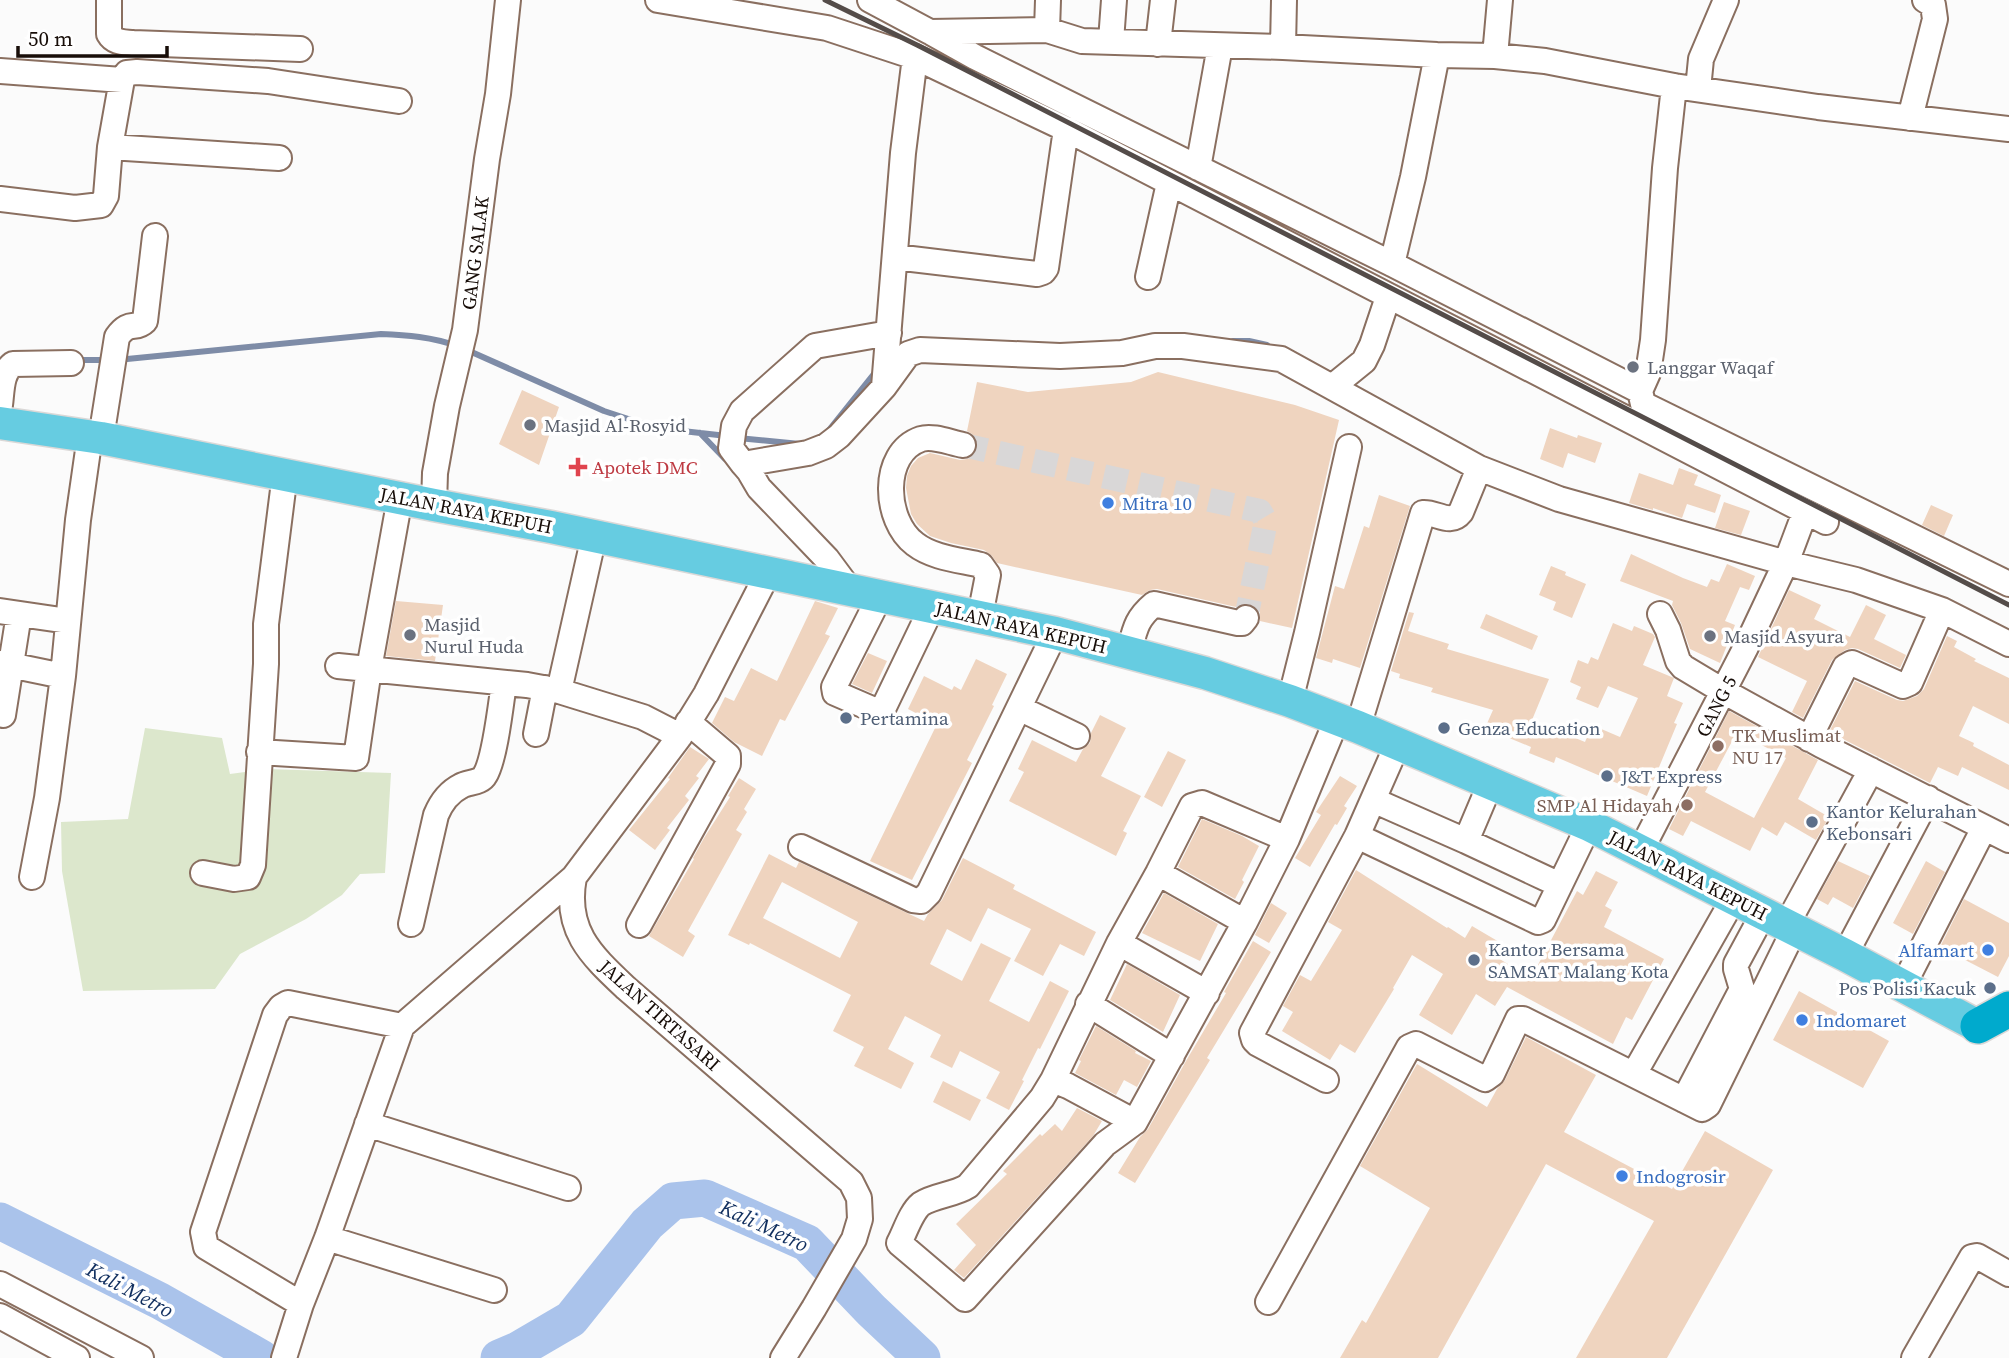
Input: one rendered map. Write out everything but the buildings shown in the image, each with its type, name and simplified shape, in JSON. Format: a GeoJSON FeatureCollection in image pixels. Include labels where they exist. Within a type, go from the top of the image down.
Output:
{"type":"FeatureCollection","features":[{"type":"Feature","properties":{"kind":"highway"},"geometry":{"type":"LineString","coordinates":[[1978,1026],[2009,1009]]}},
{"type":"Feature","properties":{"kind":"highway"},"geometry":{"type":"LineString","coordinates":[[1978,1026],[2009,1043]]}},
{"type":"Feature","properties":{"kind":"main road","name":"JALAN RAYA KEPUH"},"geometry":{"type":"LineString","coordinates":[[0,423],[96,437],[285,474],[981,616],[1205,673],[1348,723],[1589,825],[1978,1026]]}},
{"type":"Feature","properties":{"kind":"street"},"geometry":{"type":"LineString","coordinates":[[109,0],[109,34],[116,41],[300,49]]}},
{"type":"Feature","properties":{"kind":"street","name":"GANG SALAK"},"geometry":{"type":"LineString","coordinates":[[434,505],[435,473],[444,419],[465,330],[498,94],[508,0]]}},
{"type":"Feature","properties":{"kind":"street"},"geometry":{"type":"LineString","coordinates":[[657,0],[827,28],[915,57],[1066,129],[1388,297],[1364,361],[1336,383]]}},
{"type":"Feature","properties":{"kind":"street"},"geometry":{"type":"LineString","coordinates":[[870,0],[916,18],[975,57],[1392,264],[1640,391]]}},
{"type":"Feature","properties":{"kind":"street"},"geometry":{"type":"LineString","coordinates":[[1047,30],[1048,0]]}},
{"type":"Feature","properties":{"kind":"street"},"geometry":{"type":"LineString","coordinates":[[1111,41],[1114,0]]}},
{"type":"Feature","properties":{"kind":"street"},"geometry":{"type":"LineString","coordinates":[[1158,44],[1163,0]]}},
{"type":"Feature","properties":{"kind":"street"},"geometry":{"type":"LineString","coordinates":[[1283,47],[1284,0]]}},
{"type":"Feature","properties":{"kind":"street"},"geometry":{"type":"LineString","coordinates":[[1495,56],[1500,0]]}},
{"type":"Feature","properties":{"kind":"street"},"geometry":{"type":"LineString","coordinates":[[1726,0],[1686,87],[1665,168],[1653,340],[1648,373],[1640,391],[1643,404],[2009,584]]}},
{"type":"Feature","properties":{"kind":"street"},"geometry":{"type":"LineString","coordinates":[[1910,118],[1935,19],[1933,5],[1925,0]]}},
{"type":"Feature","properties":{"kind":"street"},"geometry":{"type":"LineString","coordinates":[[916,18],[1047,30],[1082,41],[1495,56],[1545,61],[1686,87],[2009,129]]}},
{"type":"Feature","properties":{"kind":"street"},"geometry":{"type":"LineString","coordinates":[[0,199],[75,208],[101,205],[107,188],[110,147],[123,77],[114,64],[116,41]]}},
{"type":"Feature","properties":{"kind":"street"},"geometry":{"type":"LineString","coordinates":[[1198,168],[1220,46]]}},
{"type":"Feature","properties":{"kind":"street"},"geometry":{"type":"LineString","coordinates":[[1392,264],[1413,177],[1437,55]]}},
{"type":"Feature","properties":{"kind":"street"},"geometry":{"type":"LineString","coordinates":[[736,445],[808,453],[826,446],[839,436],[886,357],[904,142],[915,57]]}},
{"type":"Feature","properties":{"kind":"street"},"geometry":{"type":"LineString","coordinates":[[0,71],[123,77],[137,72],[268,81],[399,101]]}},
{"type":"Feature","properties":{"kind":"street"},"geometry":{"type":"LineString","coordinates":[[895,257],[1037,274],[1044,272],[1066,129]]}},
{"type":"Feature","properties":{"kind":"street"},"geometry":{"type":"LineString","coordinates":[[110,147],[279,158]]}},
{"type":"Feature","properties":{"kind":"street"},"geometry":{"type":"LineString","coordinates":[[1148,277],[1169,183]]}},
{"type":"Feature","properties":{"kind":"street"},"geometry":{"type":"LineString","coordinates":[[33,877],[47,798],[63,676],[78,520],[117,337],[129,325],[139,326],[145,321],[155,236]]}},
{"type":"Feature","properties":{"kind":"street","name":"GANG 5"},"geometry":{"type":"LineString","coordinates":[[1388,297],[1815,517],[1788,557],[1746,648],[1641,850]]}},
{"type":"Feature","properties":{"kind":"street"},"geometry":{"type":"LineString","coordinates":[[932,607],[882,710],[879,712],[835,693],[834,687],[865,593],[827,559],[759,488],[736,445],[742,411],[816,346],[886,357],[920,350],[1060,356],[1122,353],[1155,346],[1183,346],[1281,359],[1336,383],[1479,468],[1559,499],[1788,557],[1942,610],[2009,644]]}},
{"type":"Feature","properties":{"kind":"street"},"geometry":{"type":"LineString","coordinates":[[0,405],[4,374],[13,364],[71,363]]}},
{"type":"Feature","properties":{"kind":"street"},"geometry":{"type":"LineString","coordinates":[[963,445],[926,438],[910,444],[894,471],[891,498],[894,516],[912,542],[924,550],[981,565],[988,575],[981,616]]}},
{"type":"Feature","properties":{"kind":"street"},"geometry":{"type":"LineString","coordinates":[[1290,701],[1349,447]]}},
{"type":"Feature","properties":{"kind":"street"},"geometry":{"type":"LineString","coordinates":[[1287,839],[1202,803],[1192,806],[1119,943],[1042,1098],[968,1186],[959,1192],[921,1204],[899,1243],[965,1299],[1105,1144],[1135,1122],[1245,922],[1348,723],[1423,513],[1449,519],[1457,517],[1479,468]]}},
{"type":"Feature","properties":{"kind":"street"},"geometry":{"type":"LineString","coordinates":[[203,873],[234,878],[248,877],[253,865],[266,664],[266,624],[285,474]]}},
{"type":"Feature","properties":{"kind":"street"},"geometry":{"type":"LineString","coordinates":[[259,752],[356,758],[400,498]]}},
{"type":"Feature","properties":{"kind":"street"},"geometry":{"type":"LineString","coordinates":[[537,734],[552,690],[594,536]]}},
{"type":"Feature","properties":{"kind":"street"},"geometry":{"type":"LineString","coordinates":[[284,1358],[402,1026],[574,877],[684,729],[706,694],[768,573]]}},
{"type":"Feature","properties":{"kind":"street"},"geometry":{"type":"LineString","coordinates":[[1129,652],[1136,625],[1154,604],[1238,624],[1246,618]]}},
{"type":"Feature","properties":{"kind":"street"},"geometry":{"type":"LineString","coordinates":[[1809,739],[1848,664],[1852,663],[1903,686],[1910,683],[1942,610]]}},
{"type":"Feature","properties":{"kind":"street"},"geometry":{"type":"LineString","coordinates":[[0,714],[3,715],[9,612],[68,621]]}},
{"type":"Feature","properties":{"kind":"street"},"geometry":{"type":"LineString","coordinates":[[1660,614],[1678,661],[1683,667],[1809,739],[2009,840]]}},
{"type":"Feature","properties":{"kind":"street"},"geometry":{"type":"LineString","coordinates":[[801,847],[913,900],[921,901],[929,893],[1055,633]]}},
{"type":"Feature","properties":{"kind":"street"},"geometry":{"type":"LineString","coordinates":[[0,663],[63,676]]}},
{"type":"Feature","properties":{"kind":"street"},"geometry":{"type":"LineString","coordinates":[[338,666],[552,690],[684,729],[722,750],[728,756],[728,764],[639,925]]}},
{"type":"Feature","properties":{"kind":"street"},"geometry":{"type":"LineString","coordinates":[[411,924],[436,814],[441,802],[458,787],[485,776],[492,754],[505,683]]}},
{"type":"Feature","properties":{"kind":"street"},"geometry":{"type":"LineString","coordinates":[[1019,708],[1077,736]]}},
{"type":"Feature","properties":{"kind":"street"},"geometry":{"type":"LineString","coordinates":[[1326,1080],[1258,1044],[1252,1032],[1357,836],[1398,743]]}},
{"type":"Feature","properties":{"kind":"street"},"geometry":{"type":"LineString","coordinates":[[1268,1302],[1412,1044],[1485,1079],[1492,1074],[1518,1019],[1523,1018],[1702,1109],[1708,1105],[1781,923],[1871,770]]}},
{"type":"Feature","properties":{"kind":"street"},"geometry":{"type":"LineString","coordinates":[[1466,841],[1491,782]]}},
{"type":"Feature","properties":{"kind":"street"},"geometry":{"type":"LineString","coordinates":[[1845,955],[1927,798]]}},
{"type":"Feature","properties":{"kind":"street"},"geometry":{"type":"LineString","coordinates":[[1373,800],[1560,885]]}},
{"type":"Feature","properties":{"kind":"street"},"geometry":{"type":"LineString","coordinates":[[1357,836],[1538,922],[1543,920],[1589,825]]}},
{"type":"Feature","properties":{"kind":"street"},"geometry":{"type":"LineString","coordinates":[[1903,986],[1984,828]]}},
{"type":"Feature","properties":{"kind":"street"},"geometry":{"type":"LineString","coordinates":[[1158,873],[1245,922]]}},
{"type":"Feature","properties":{"kind":"street","name":"JALAN TIRTASARI"},"geometry":{"type":"LineString","coordinates":[[574,877],[571,906],[574,922],[582,942],[600,963],[851,1182],[859,1198],[860,1219],[854,1239],[784,1357]]}},
{"type":"Feature","properties":{"kind":"street"},"geometry":{"type":"LineString","coordinates":[[1634,1074],[1734,898]]}},
{"type":"Feature","properties":{"kind":"street"},"geometry":{"type":"LineString","coordinates":[[1684,1100],[1742,989],[1736,964],[1781,923]]}},
{"type":"Feature","properties":{"kind":"street"},"geometry":{"type":"LineString","coordinates":[[1119,943],[1206,993]]}},
{"type":"Feature","properties":{"kind":"street"},"geometry":{"type":"LineString","coordinates":[[301,1304],[206,1247],[203,1238],[275,1015],[288,1003],[402,1026]]}},
{"type":"Feature","properties":{"kind":"street"},"geometry":{"type":"LineString","coordinates":[[1088,1004],[1172,1056]]}},
{"type":"Feature","properties":{"kind":"street"},"geometry":{"type":"LineString","coordinates":[[1053,1080],[1135,1122]]}},
{"type":"Feature","properties":{"kind":"street"},"geometry":{"type":"LineString","coordinates":[[367,1124],[568,1188]]}},
{"type":"Feature","properties":{"kind":"street"},"geometry":{"type":"LineString","coordinates":[[327,1238],[494,1290]]}},
{"type":"Feature","properties":{"kind":"street"},"geometry":{"type":"LineString","coordinates":[[1914,1358],[1972,1257],[1977,1256],[2009,1274]]}},
{"type":"Feature","properties":{"kind":"street"},"geometry":{"type":"LineString","coordinates":[[0,1284],[141,1358]]}},
{"type":"Feature","properties":{"kind":"street"},"geometry":{"type":"LineString","coordinates":[[0,1316],[77,1358]]}},
{"type":"Feature","properties":{"kind":"green space"},"geometry":{"type":"Polygon","coordinates":[[[145,728],[222,738],[230,774],[266,769],[391,773],[385,873],[360,874],[342,895],[306,919],[240,954],[215,989],[83,991],[62,871],[61,822],[128,819],[145,728]]]}},
{"type":"Feature","properties":{"kind":"waterway"},"geometry":{"type":"LineString","coordinates":[[117,360],[381,334],[419,337],[457,346]]}},
{"type":"Feature","properties":{"kind":"waterway"},"geometry":{"type":"LineString","coordinates":[[1233,341],[1267,345]]}},
{"type":"Feature","properties":{"kind":"waterway"},"geometry":{"type":"LineString","coordinates":[[467,350],[604,411],[656,428],[727,436]]}},
{"type":"Feature","properties":{"kind":"waterway"},"geometry":{"type":"LineString","coordinates":[[75,360],[107,360]]}},
{"type":"Feature","properties":{"kind":"waterway"},"geometry":{"type":"LineString","coordinates":[[829,430],[877,370]]}},
{"type":"Feature","properties":{"kind":"waterway"},"geometry":{"type":"LineString","coordinates":[[700,433],[725,459]]}},
{"type":"Feature","properties":{"kind":"waterway"},"geometry":{"type":"LineString","coordinates":[[738,438],[800,444]]}},
{"type":"Feature","properties":{"kind":"waterway","name":"Kali Metro"},"geometry":{"type":"LineString","coordinates":[[499,1358],[571,1319],[647,1224],[673,1201],[705,1198],[807,1243],[871,1310],[922,1358]]}},
{"type":"Feature","properties":{"kind":"waterway","name":"Kali Metro"},"geometry":{"type":"LineString","coordinates":[[0,1221],[160,1301],[261,1358]]}},
{"type":"Feature","properties":{"kind":"tunnel"},"geometry":{"type":"LineString","coordinates":[[963,445],[1260,511],[1266,521],[1246,618]]}},
{"type":"Feature","properties":{"kind":"railway"},"geometry":{"type":"LineString","coordinates":[[825,0],[2009,605]]}},
{"type":"Feature","properties":{"kind":"place","name":"Langgar Waqaf"},"geometry":{"type":"Point","coordinates":[1633,367]}},
{"type":"Feature","properties":{"kind":"place","name":"Masjid Al-Rosyid"},"geometry":{"type":"Point","coordinates":[530,425]}},
{"type":"Feature","properties":{"kind":"place","name":"Apotek DMC"},"geometry":{"type":"Point","coordinates":[578,467]}},
{"type":"Feature","properties":{"kind":"place","name":"Mitra 10"},"geometry":{"type":"Point","coordinates":[1108,503]}},
{"type":"Feature","properties":{"kind":"place","name":"Masjid Nurul Huda"},"geometry":{"type":"Point","coordinates":[410,635]}},
{"type":"Feature","properties":{"kind":"place","name":"Masjid Asyura"},"geometry":{"type":"Point","coordinates":[1710,636]}},
{"type":"Feature","properties":{"kind":"place","name":"Pertamina"},"geometry":{"type":"Point","coordinates":[846,718]}},
{"type":"Feature","properties":{"kind":"place","name":"Genza Education"},"geometry":{"type":"Point","coordinates":[1444,728]}},
{"type":"Feature","properties":{"kind":"place","name":"TK Muslimat NU 17"},"geometry":{"type":"Point","coordinates":[1718,746]}},
{"type":"Feature","properties":{"kind":"place","name":"J&T Express"},"geometry":{"type":"Point","coordinates":[1607,776]}},
{"type":"Feature","properties":{"kind":"place","name":"SMP Al Hidayah"},"geometry":{"type":"Point","coordinates":[1687,805]}},
{"type":"Feature","properties":{"kind":"place","name":"Kantor Kelurahan Kebonsari"},"geometry":{"type":"Point","coordinates":[1812,822]}},
{"type":"Feature","properties":{"kind":"place","name":"Alfamart"},"geometry":{"type":"Point","coordinates":[1988,950]}},
{"type":"Feature","properties":{"kind":"place","name":"Kantor Bersama SAMSAT Malang Kota"},"geometry":{"type":"Point","coordinates":[1474,960]}},
{"type":"Feature","properties":{"kind":"place","name":"Pos Polisi Kacuk"},"geometry":{"type":"Point","coordinates":[1990,988]}},
{"type":"Feature","properties":{"kind":"place","name":"Indomaret"},"geometry":{"type":"Point","coordinates":[1802,1020]}},
{"type":"Feature","properties":{"kind":"place","name":"Indogrosir"},"geometry":{"type":"Point","coordinates":[1622,1176]}}]}
